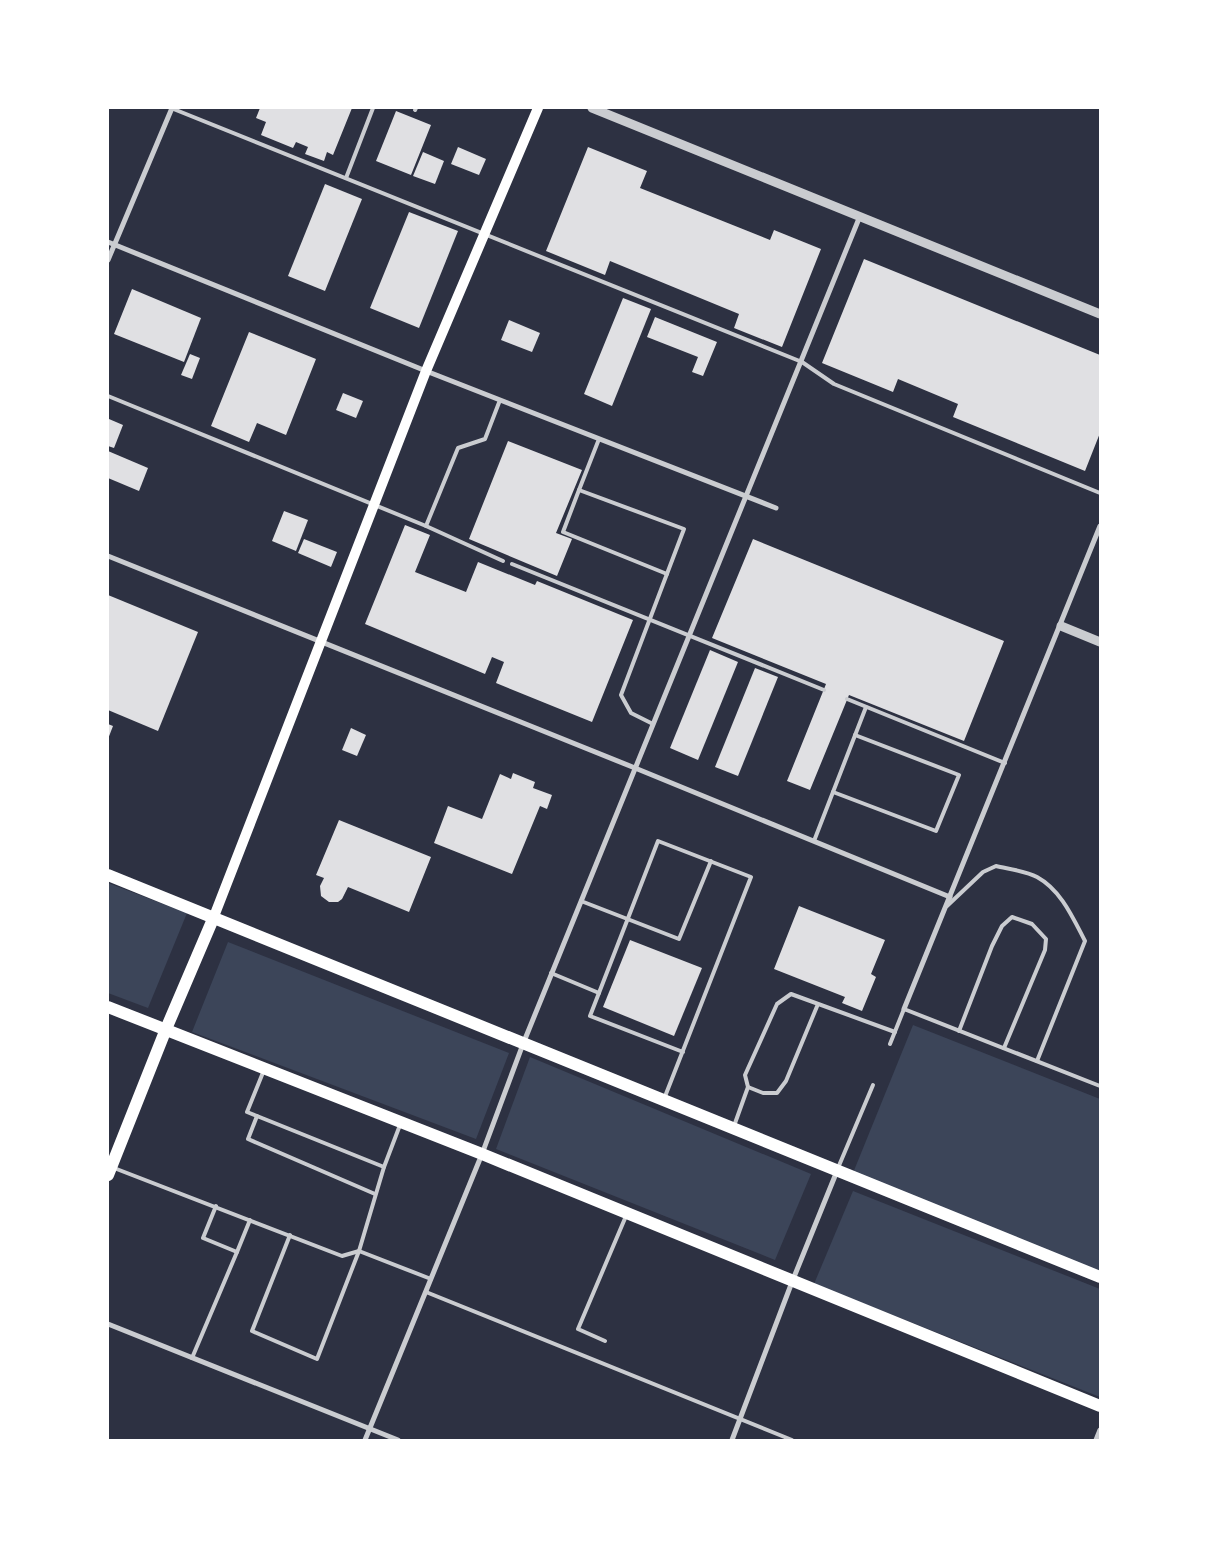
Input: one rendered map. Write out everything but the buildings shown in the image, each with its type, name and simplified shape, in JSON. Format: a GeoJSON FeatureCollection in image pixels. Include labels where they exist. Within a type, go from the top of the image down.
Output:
{"type":"FeatureCollection","features":[{"type":"Feature","properties":{"kind":"main road"},"geometry":{"type":"LineString","coordinates":[[109,1169],[166,1029],[214,919],[426,371],[538,108]]}},
{"type":"Feature","properties":{"kind":"main road"},"geometry":{"type":"LineString","coordinates":[[108,875],[1100,1277]]}},
{"type":"Feature","properties":{"kind":"main road"},"geometry":{"type":"LineString","coordinates":[[108,1007],[482,1154],[1100,1406]]}},
{"type":"Feature","properties":{"kind":"street"},"geometry":{"type":"LineString","coordinates":[[108,260],[172,108]]}},
{"type":"Feature","properties":{"kind":"street"},"geometry":{"type":"LineString","coordinates":[[592,108],[860,215],[1100,314]]}},
{"type":"Feature","properties":{"kind":"street"},"geometry":{"type":"LineString","coordinates":[[365,1440],[482,1154],[522,1044],[802,362],[860,215]]}},
{"type":"Feature","properties":{"kind":"street"},"geometry":{"type":"LineString","coordinates":[[108,242],[426,371],[776,508]]}},
{"type":"Feature","properties":{"kind":"street"},"geometry":{"type":"LineString","coordinates":[[904,1009],[1100,526]]}},
{"type":"Feature","properties":{"kind":"street"},"geometry":{"type":"LineString","coordinates":[[108,556],[950,897]]}},
{"type":"Feature","properties":{"kind":"street"},"geometry":{"type":"LineString","coordinates":[[1061,626],[1100,642]]}},
{"type":"Feature","properties":{"kind":"street"},"geometry":{"type":"LineString","coordinates":[[732,1440],[792,1282],[837,1171]]}},
{"type":"Feature","properties":{"kind":"street"},"geometry":{"type":"LineString","coordinates":[[108,1324],[398,1440]]}},
{"type":"Feature","properties":{"kind":"street"},"geometry":{"type":"LineString","coordinates":[[1096,1440],[1100,1430]]}},
{"type":"Feature","properties":{"kind":"lane"},"geometry":{"type":"LineString","coordinates":[[172,108],[802,362],[834,384],[1100,493]]}},
{"type":"Feature","properties":{"kind":"lane"},"geometry":{"type":"LineString","coordinates":[[346,178],[373,108]]}},
{"type":"Feature","properties":{"kind":"lane"},"geometry":{"type":"LineString","coordinates":[[108,396],[426,526],[503,560]]}},
{"type":"Feature","properties":{"kind":"lane"},"geometry":{"type":"LineString","coordinates":[[426,526],[458,448],[485,439],[500,400]]}},
{"type":"Feature","properties":{"kind":"lane"},"geometry":{"type":"LineString","coordinates":[[599,439],[563,532],[667,574]]}},
{"type":"Feature","properties":{"kind":"lane"},"geometry":{"type":"LineString","coordinates":[[579,490],[684,529],[621,695],[631,713],[653,724]]}},
{"type":"Feature","properties":{"kind":"lane"},"geometry":{"type":"LineString","coordinates":[[512,564],[649,621],[824,690]]}},
{"type":"Feature","properties":{"kind":"lane"},"geometry":{"type":"LineString","coordinates":[[847,699],[1005,763]]}},
{"type":"Feature","properties":{"kind":"lane"},"geometry":{"type":"LineString","coordinates":[[814,841],[866,707]]}},
{"type":"Feature","properties":{"kind":"lane"},"geometry":{"type":"LineString","coordinates":[[833,792],[936,831],[959,775],[855,735]]}},
{"type":"Feature","properties":{"kind":"lane"},"geometry":{"type":"LineString","coordinates":[[664,1101],[751,877],[658,841],[590,1016],[683,1052]]}},
{"type":"Feature","properties":{"kind":"lane"},"geometry":{"type":"LineString","coordinates":[[581,901],[679,939],[711,862]]}},
{"type":"Feature","properties":{"kind":"lane"},"geometry":{"type":"LineString","coordinates":[[946,906],[983,872],[996,866],[1036,876],[1053,888],[1072,916],[1085,942],[1037,1061]]}},
{"type":"Feature","properties":{"kind":"lane"},"geometry":{"type":"LineString","coordinates":[[959,1030],[992,946],[1002,926],[1012,917],[1032,924],[1046,939],[1045,950],[1004,1048]]}},
{"type":"Feature","properties":{"kind":"lane"},"geometry":{"type":"LineString","coordinates":[[551,973],[598,993]]}},
{"type":"Feature","properties":{"kind":"lane"},"geometry":{"type":"LineString","coordinates":[[733,1129],[748,1087],[745,1074],[777,1004],[790,994],[895,1032]]}},
{"type":"Feature","properties":{"kind":"lane"},"geometry":{"type":"LineString","coordinates":[[748,1087],[763,1094],[777,1093],[786,1081],[818,1004]]}},
{"type":"Feature","properties":{"kind":"lane"},"geometry":{"type":"LineString","coordinates":[[890,1044],[904,1009],[1100,1086]]}},
{"type":"Feature","properties":{"kind":"lane"},"geometry":{"type":"LineString","coordinates":[[265,1068],[247,1112],[384,1167]]}},
{"type":"Feature","properties":{"kind":"lane"},"geometry":{"type":"LineString","coordinates":[[837,1171],[873,1085]]}},
{"type":"Feature","properties":{"kind":"lane"},"geometry":{"type":"LineString","coordinates":[[257,1116],[248,1139],[376,1194]]}},
{"type":"Feature","properties":{"kind":"lane"},"geometry":{"type":"LineString","coordinates":[[290,1236],[252,1331],[317,1359],[359,1251],[384,1167],[401,1122]]}},
{"type":"Feature","properties":{"kind":"lane"},"geometry":{"type":"LineString","coordinates":[[109,1169],[216,1206],[342,1256],[359,1251],[431,1279]]}},
{"type":"Feature","properties":{"kind":"lane"},"geometry":{"type":"LineString","coordinates":[[216,1206],[203,1238],[237,1252]]}},
{"type":"Feature","properties":{"kind":"lane"},"geometry":{"type":"LineString","coordinates":[[605,1341],[578,1329],[627,1214]]}},
{"type":"Feature","properties":{"kind":"lane"},"geometry":{"type":"LineString","coordinates":[[192,1358],[250,1220]]}},
{"type":"Feature","properties":{"kind":"lane"},"geometry":{"type":"LineString","coordinates":[[426,1292],[792,1440]]}},
{"type":"Feature","properties":{"kind":"shaded area"},"geometry":{"type":"Polygon","coordinates":[[[108,883],[187,913],[148,1008],[108,993],[108,883]]]}},
{"type":"Feature","properties":{"kind":"shaded area"},"geometry":{"type":"Polygon","coordinates":[[[228,942],[509,1053],[476,1139],[192,1032],[228,942]]]}},
{"type":"Feature","properties":{"kind":"shaded area"},"geometry":{"type":"Polygon","coordinates":[[[913,1025],[1100,1099],[1100,1272],[853,1173],[913,1025]]]}},
{"type":"Feature","properties":{"kind":"shaded area"},"geometry":{"type":"Polygon","coordinates":[[[530,1057],[811,1174],[775,1260],[496,1149],[530,1057]]]}},
{"type":"Feature","properties":{"kind":"shaded area"},"geometry":{"type":"Polygon","coordinates":[[[853,1191],[1100,1289],[1100,1397],[814,1284],[853,1191]]]}}]}
